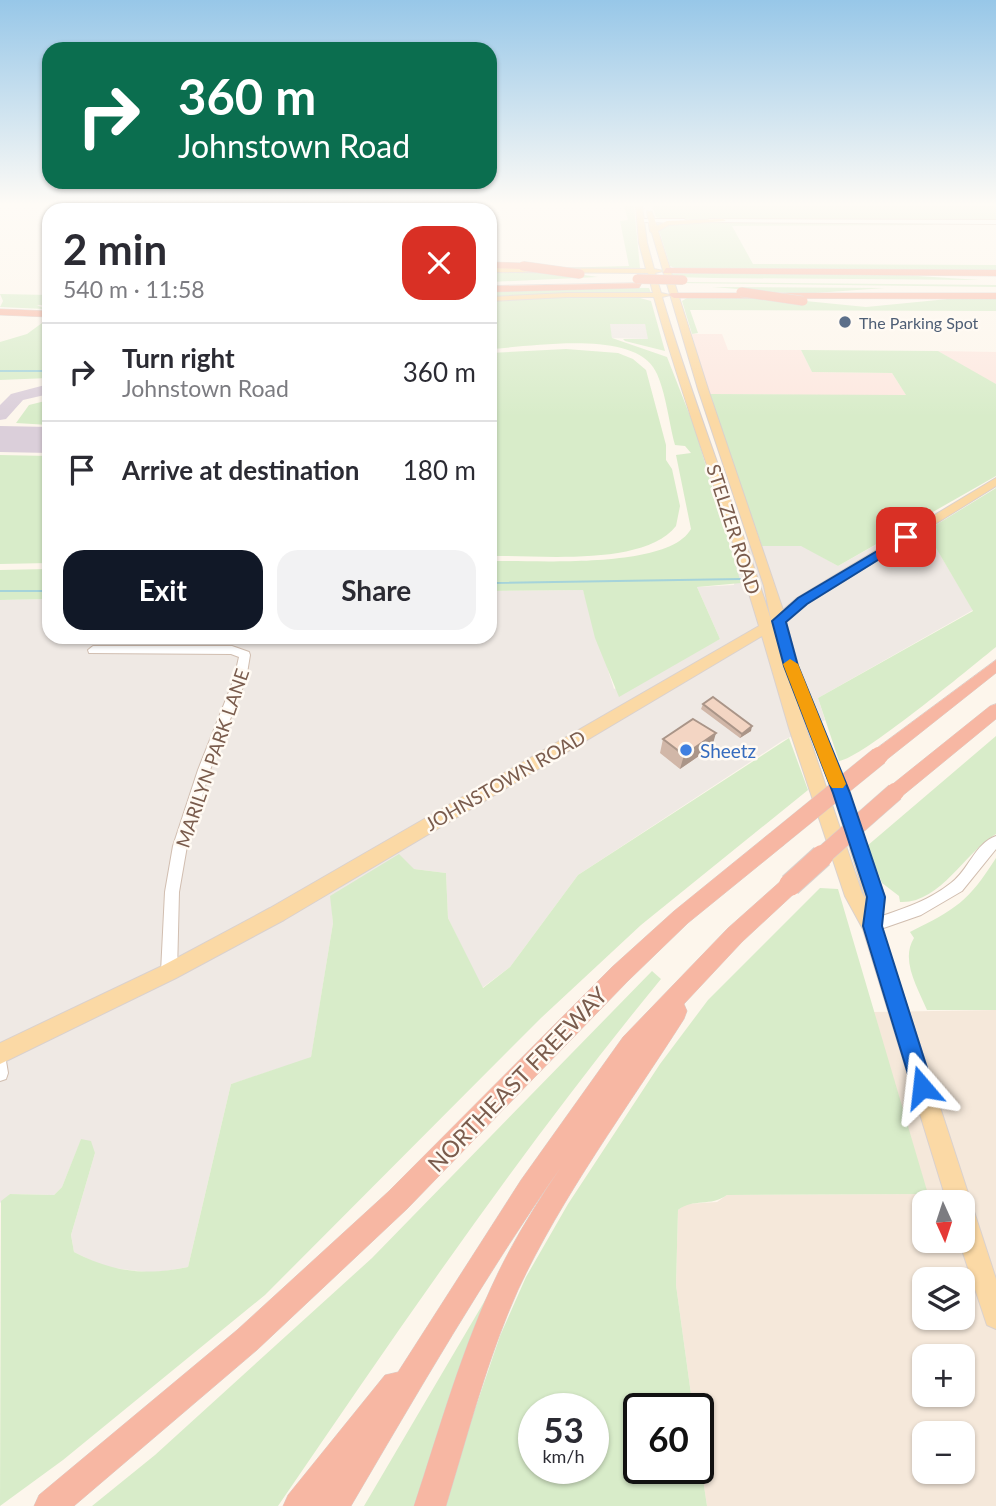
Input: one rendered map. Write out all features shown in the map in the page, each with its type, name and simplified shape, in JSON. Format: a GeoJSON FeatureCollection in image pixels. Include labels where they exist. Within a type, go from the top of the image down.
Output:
{"type":"FeatureCollection","features":[{"type":"Feature","properties":{"kind":"highway"},"geometry":{"type":"LineString","coordinates":[[597,276],[662,285],[908,282],[995,288]]}},
{"type":"Feature","properties":{"kind":"highway"},"geometry":{"type":"LineString","coordinates":[[909,276],[995,288]]}},
{"type":"Feature","properties":{"kind":"highway"},"geometry":{"type":"LineString","coordinates":[[497,289],[638,282]]}},
{"type":"Feature","properties":{"kind":"highway"},"geometry":{"type":"LineString","coordinates":[[497,284],[638,282],[995,288]]}},
{"type":"Feature","properties":{"kind":"highway"},"geometry":{"type":"LineString","coordinates":[[684,284],[876,304],[995,288]]}},
{"type":"Feature","properties":{"kind":"highway"},"geometry":{"type":"LineString","coordinates":[[674,295],[800,298],[931,287]]}},
{"type":"Feature","properties":{"kind":"highway"},"geometry":{"type":"LineString","coordinates":[[0,312],[42,314]]}},
{"type":"Feature","properties":{"kind":"highway"},"geometry":{"type":"LineString","coordinates":[[0,320],[42,320]]}},
{"type":"Feature","properties":{"kind":"highway","name":"NORTHEAST FREEWAY"},"geometry":{"type":"LineString","coordinates":[[50,1506],[247,1340],[398,1200],[620,974],[681,917],[996,664]]}},
{"type":"Feature","properties":{"kind":"highway"},"geometry":{"type":"LineString","coordinates":[[333,1506],[438,1332],[530,1189],[631,1045],[712,959],[790,886],[895,792],[996,709]]}},
{"type":"Feature","properties":{"kind":"highway"},"geometry":{"type":"LineString","coordinates":[[430,1506],[476,1361],[507,1284],[535,1228],[653,1044],[712,959]]}},
{"type":"Feature","properties":{"kind":"highway"},"geometry":{"type":"LineString","coordinates":[[299,1506],[438,1332]]}},
{"type":"Feature","properties":{"kind":"main road","name":"STELZER ROAD"},"geometry":{"type":"LineString","coordinates":[[653,276],[678,367],[772,624]]}},
{"type":"Feature","properties":{"kind":"main road","name":"STELZER ROAD"},"geometry":{"type":"LineString","coordinates":[[668,276],[854,896],[872,926],[955,1190]]}},
{"type":"Feature","properties":{"kind":"main road"},"geometry":{"type":"LineString","coordinates":[[497,299],[566,295],[674,295]]}},
{"type":"Feature","properties":{"kind":"main road","name":"JOHNSTOWN ROAD"},"geometry":{"type":"LineString","coordinates":[[0,1054],[169,972],[277,914],[772,624],[803,601],[996,481]]}},
{"type":"Feature","properties":{"kind":"main road"},"geometry":{"type":"LineString","coordinates":[[975,1252],[996,1316]]}},
{"type":"Feature","properties":{"kind":"street","name":"MARILYN PARK LANE"},"geometry":{"type":"LineString","coordinates":[[93,650],[232,650],[245,655],[223,729],[204,770],[180,846],[172,892],[169,972]]}},
{"type":"Feature","properties":{"kind":"street"},"geometry":{"type":"LineString","coordinates":[[872,926],[901,918],[958,886],[987,847],[996,842]]}},
{"type":"Feature","properties":{"kind":"street"},"geometry":{"type":"LineString","coordinates":[[0,1067],[0,1073]]}},
{"type":"Feature","properties":{"kind":"shaded area"},"geometry":{"type":"Polygon","coordinates":[[[609,324],[645,324],[649,339],[612,338],[609,324]]]}},
{"type":"Feature","properties":{"kind":"shaded area"},"geometry":{"type":"Polygon","coordinates":[[[692,334],[722,334],[728,350],[801,350],[812,372],[892,373],[907,396],[708,394],[692,334]]]}},
{"type":"Feature","properties":{"kind":"shaded area"},"geometry":{"type":"Polygon","coordinates":[[[938,351],[996,352],[996,384],[979,376],[938,351]]]}},
{"type":"Feature","properties":{"kind":"shaded area"},"geometry":{"type":"Polygon","coordinates":[[[913,524],[926,531],[973,610],[818,698],[825,720],[782,741],[578,875],[510,967],[482,988],[448,918],[446,873],[414,869],[331,896],[333,923],[311,1058],[231,1084],[188,1267],[155,1273],[104,1267],[74,1252],[71,1235],[95,1153],[81,1140],[62,1187],[54,1195],[10,1194],[0,1203],[0,600],[42,599],[42,644],[497,644],[497,591],[583,590],[614,689],[720,639],[697,587],[734,585],[736,571],[729,546],[801,545],[838,566],[913,524]]]}},
{"type":"Feature","properties":{"kind":"shaded area"},"geometry":{"type":"Polygon","coordinates":[[[996,1010],[996,1506],[707,1506],[704,1484],[714,1484],[714,1393],[691,1393],[676,1285],[678,1210],[686,1204],[717,1202],[727,1195],[912,1194],[912,1253],[975,1253],[975,1190],[926,1190],[873,1012],[996,1010]]]}},
{"type":"Feature","properties":{"kind":"green space"},"geometry":{"type":"Polygon","coordinates":[[[497,276],[598,277],[497,282],[497,276]]]}},
{"type":"Feature","properties":{"kind":"green space"},"geometry":{"type":"Polygon","coordinates":[[[922,276],[980,280],[714,278],[672,277],[922,276]]]}},
{"type":"Feature","properties":{"kind":"green space"},"geometry":{"type":"Polygon","coordinates":[[[677,283],[996,285],[996,287],[677,283]]]}},
{"type":"Feature","properties":{"kind":"green space"},"geometry":{"type":"Polygon","coordinates":[[[586,287],[649,288],[651,293],[562,293],[497,298],[497,292],[586,287]]]}},
{"type":"Feature","properties":{"kind":"green space"},"geometry":{"type":"Polygon","coordinates":[[[712,287],[885,288],[801,294],[712,287]]]}},
{"type":"Feature","properties":{"kind":"green space"},"geometry":{"type":"Polygon","coordinates":[[[0,294],[42,295],[42,305],[37,305],[42,309],[0,307],[3,301],[0,294]]]}},
{"type":"Feature","properties":{"kind":"green space"},"geometry":{"type":"Polygon","coordinates":[[[556,297],[640,298],[651,301],[665,351],[623,339],[648,339],[645,324],[610,324],[612,338],[667,357],[694,426],[741,583],[697,587],[720,639],[619,697],[595,638],[583,590],[497,591],[497,561],[567,561],[629,557],[656,551],[678,542],[691,529],[676,455],[691,453],[685,446],[675,445],[657,374],[640,356],[622,348],[576,343],[497,348],[497,301],[556,297]]]}},
{"type":"Feature","properties":{"kind":"green space"},"geometry":{"type":"Polygon","coordinates":[[[687,298],[775,298],[866,307],[948,299],[996,299],[996,311],[690,310],[698,333],[692,334],[682,301],[687,298]]]}},
{"type":"Feature","properties":{"kind":"green space"},"geometry":{"type":"Polygon","coordinates":[[[42,323],[42,378],[0,380],[0,342],[27,334],[42,323]]]}},
{"type":"Feature","properties":{"kind":"green space"},"geometry":{"type":"Polygon","coordinates":[[[566,349],[618,353],[633,359],[646,370],[666,445],[666,460],[672,469],[680,506],[676,526],[661,539],[640,548],[616,553],[562,557],[497,556],[497,353],[566,349]]]}},
{"type":"Feature","properties":{"kind":"green space"},"geometry":{"type":"Polygon","coordinates":[[[801,350],[938,351],[996,384],[996,476],[838,566],[801,546],[762,546],[708,394],[906,395],[892,373],[812,372],[801,350]]]}},
{"type":"Feature","properties":{"kind":"green space"},"geometry":{"type":"Polygon","coordinates":[[[42,402],[42,425],[16,423],[29,405],[42,402]]]}},
{"type":"Feature","properties":{"kind":"green space"},"geometry":{"type":"Polygon","coordinates":[[[0,455],[42,456],[42,563],[0,564],[0,455]]]}},
{"type":"Feature","properties":{"kind":"green space"},"geometry":{"type":"Polygon","coordinates":[[[996,488],[996,647],[892,729],[839,761],[818,698],[973,611],[926,531],[996,488]]]}},
{"type":"Feature","properties":{"kind":"green space"},"geometry":{"type":"Polygon","coordinates":[[[42,569],[42,599],[0,600],[0,570],[42,569]]]}},
{"type":"Feature","properties":{"kind":"green space"},"geometry":{"type":"Polygon","coordinates":[[[996,736],[996,834],[984,842],[940,886],[927,895],[900,902],[899,896],[882,883],[867,846],[996,736]]]}},
{"type":"Feature","properties":{"kind":"green space"},"geometry":{"type":"Polygon","coordinates":[[[789,738],[808,790],[641,925],[541,1018],[265,1295],[63,1460],[0,1506],[1,1201],[10,1194],[54,1195],[62,1187],[81,1139],[91,1141],[95,1153],[71,1235],[74,1252],[102,1264],[129,1270],[157,1271],[188,1267],[231,1084],[311,1057],[333,923],[330,896],[399,854],[414,869],[446,873],[448,918],[483,988],[510,967],[578,875],[789,738]]]}},
{"type":"Feature","properties":{"kind":"green space"},"geometry":{"type":"Polygon","coordinates":[[[996,858],[996,1010],[927,1010],[910,965],[910,947],[914,938],[910,932],[960,903],[996,858]]]}},
{"type":"Feature","properties":{"kind":"green space"},"geometry":{"type":"Polygon","coordinates":[[[820,888],[838,889],[927,1190],[912,1190],[912,1194],[727,1195],[715,1201],[690,1204],[678,1210],[676,1285],[691,1393],[623,1393],[623,1484],[704,1484],[707,1506],[442,1506],[500,1336],[526,1277],[568,1204],[660,1064],[708,1000],[820,888]]]}},
{"type":"Feature","properties":{"kind":"green space"},"geometry":{"type":"Polygon","coordinates":[[[652,971],[661,979],[512,1172],[278,1506],[92,1506],[155,1455],[372,1258],[652,971]]]}},
{"type":"Feature","properties":{"kind":"green space"},"geometry":{"type":"Polygon","coordinates":[[[494,1285],[422,1506],[364,1506],[494,1285]]]}},
{"type":"Feature","properties":{"kind":"building"},"geometry":{"type":"Polygon","coordinates":[[[713,697],[752,726],[742,734],[703,704],[713,697]]]}},
{"type":"Feature","properties":{"kind":"building"},"geometry":{"type":"Polygon","coordinates":[[[693,719],[716,733],[684,755],[663,739],[693,719]]]}},
{"type":"Feature","properties":{"kind":"waterway"},"geometry":{"type":"LineString","coordinates":[[0,371],[42,371]]}},
{"type":"Feature","properties":{"kind":"waterway"},"geometry":{"type":"LineString","coordinates":[[497,583],[741,579]]}},
{"type":"Feature","properties":{"kind":"waterway"},"geometry":{"type":"LineString","coordinates":[[0,591],[42,591]]}},
{"type":"Feature","properties":{"kind":"taxiway"},"geometry":{"type":"LineString","coordinates":[[0,415],[17,397],[42,391]]}},
{"type":"Feature","properties":{"kind":"taxiway"},"geometry":{"type":"LineString","coordinates":[[0,435],[18,439]]}},
{"type":"Feature","properties":{"kind":"runway"},"geometry":{"type":"LineString","coordinates":[[0,439],[42,440]]}},
{"type":"Feature","properties":{"kind":"slow traffic"},"geometry":{"type":"LineString","coordinates":[[790,664],[837,784]]}},
{"type":"Feature","properties":{"kind":"place","name":"The Parking Spot"},"geometry":{"type":"Point","coordinates":[845,322]}},
{"type":"Feature","properties":{"kind":"place","name":"Sheetz"},"geometry":{"type":"Point","coordinates":[686,750]}},
{"type":"Feature","properties":{"kind":"route"},"geometry":{"type":"LineString","coordinates":[[906,537],[803,601],[779,621],[791,666],[841,793],[876,897],[872,926],[922,1087]]}}]}
